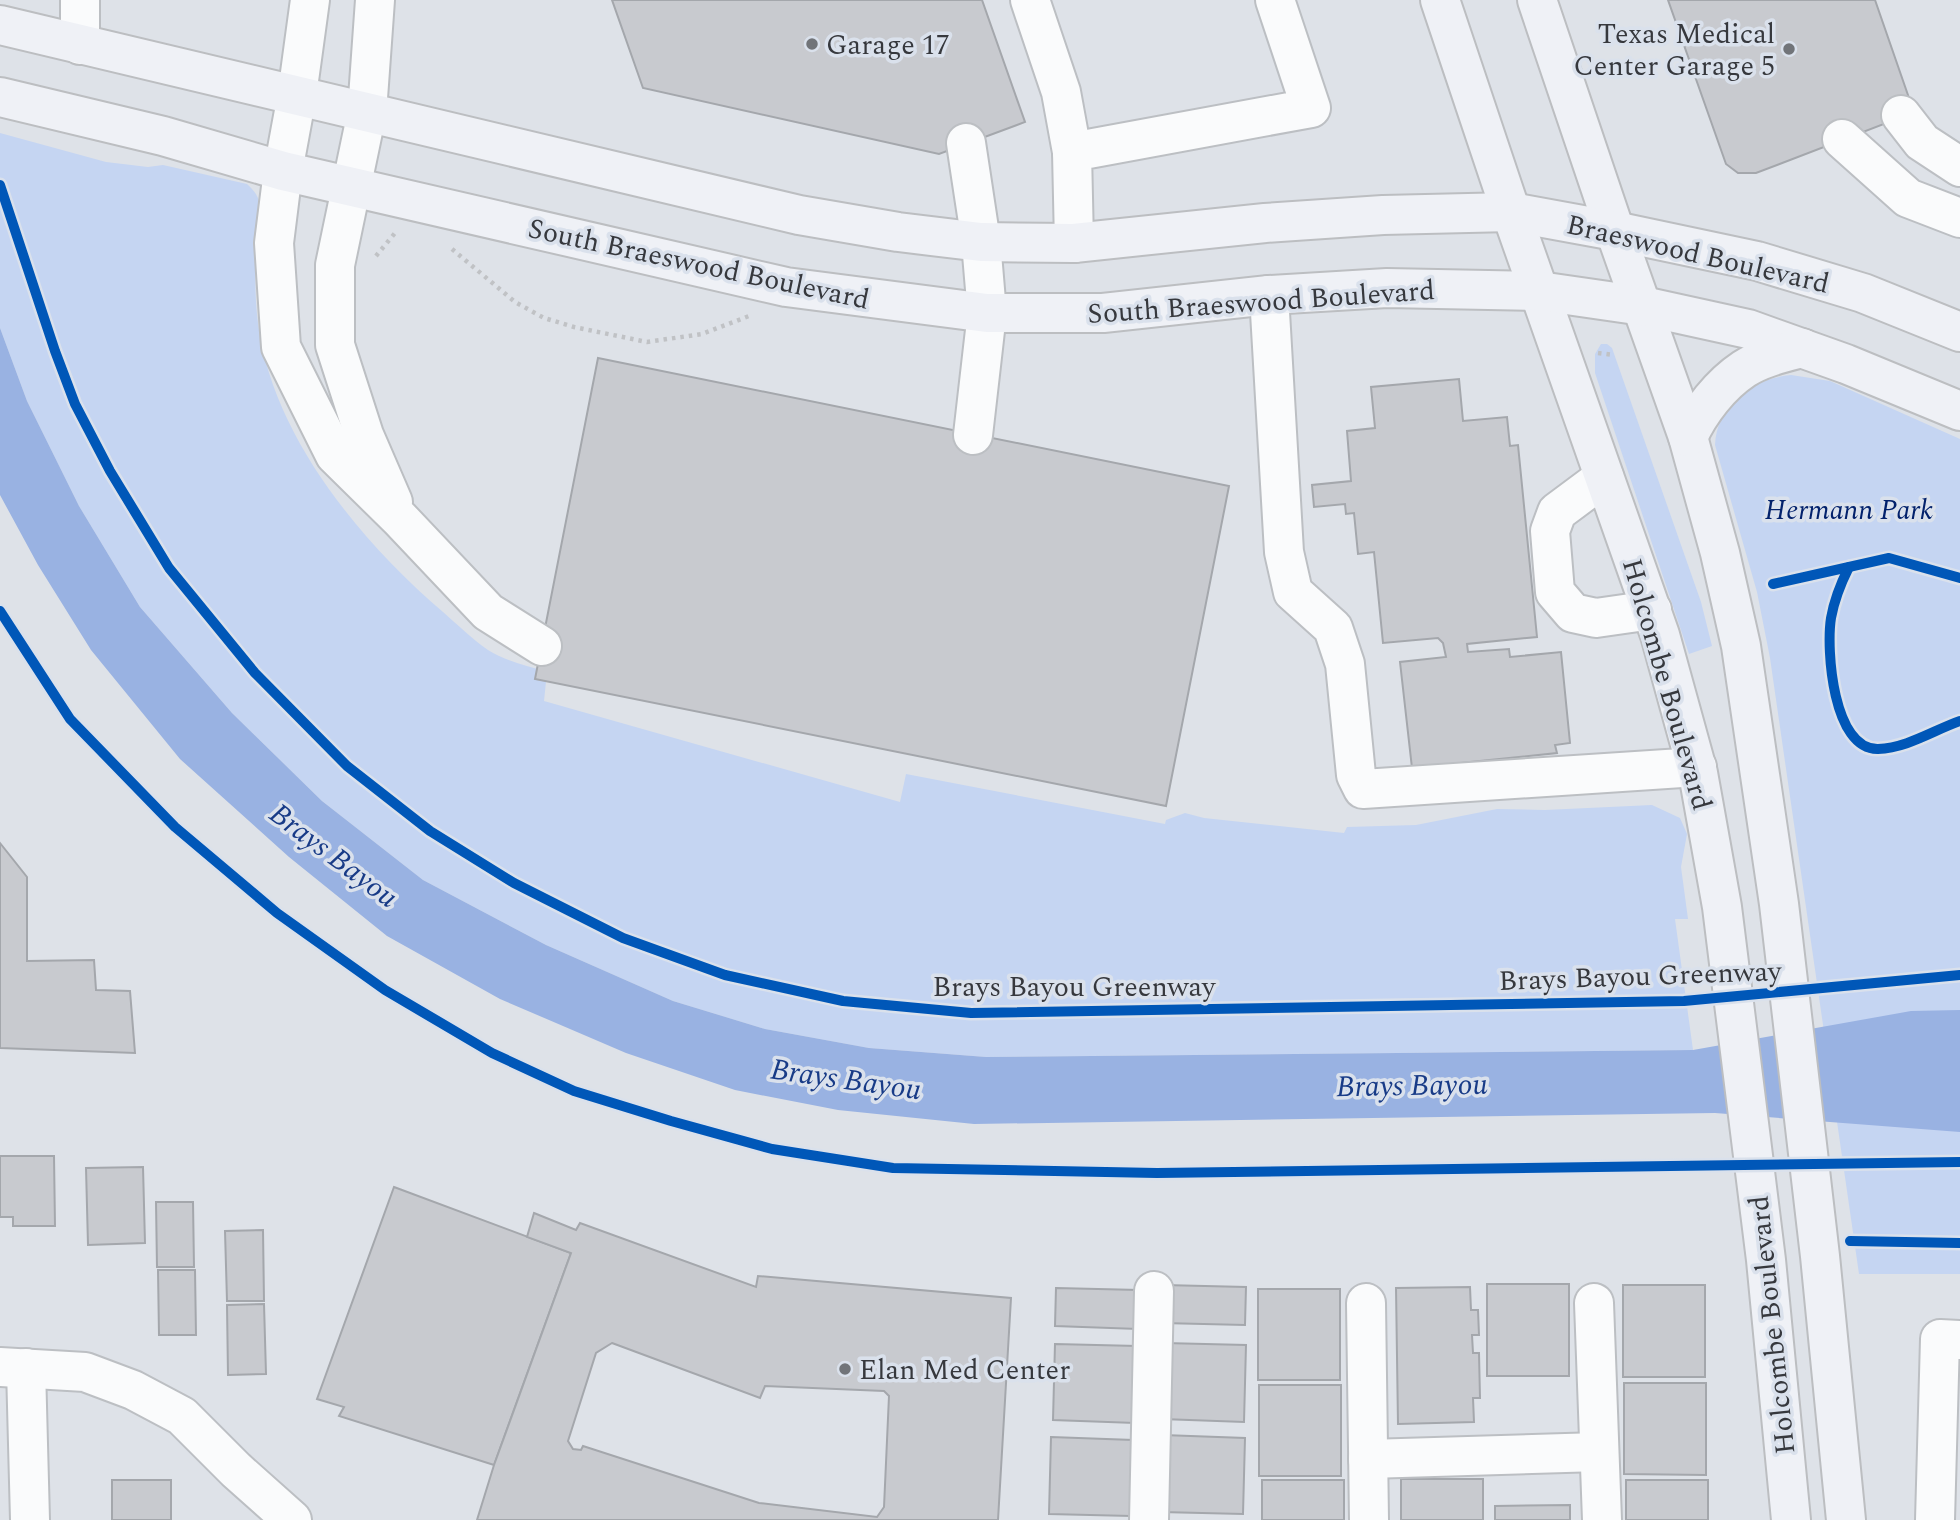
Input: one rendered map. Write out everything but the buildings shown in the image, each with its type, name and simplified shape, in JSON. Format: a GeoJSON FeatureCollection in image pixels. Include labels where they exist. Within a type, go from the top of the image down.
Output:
{"type":"FeatureCollection","features":[{"type":"Feature","properties":{"kind":"main road","name":"Holcombe Boulevard"},"geometry":{"type":"LineString","coordinates":[[1440,0],[1511,212],[1652,610],[1697,767],[1722,907],[1766,1260],[1791,1520]]}},
{"type":"Feature","properties":{"kind":"main road","name":"Holcombe Boulevard"},"geometry":{"type":"LineString","coordinates":[[1537,0],[1688,437],[1720,553],[1741,646],[1779,904],[1820,1256],[1846,1520]]}},
{"type":"Feature","properties":{"kind":"main road"},"geometry":{"type":"LineString","coordinates":[[0,25],[799,215],[898,232],[981,242],[1074,243],[1265,223],[1382,215],[1511,212]]}},
{"type":"Feature","properties":{"kind":"main road","name":"South Braeswood Boulevard"},"geometry":{"type":"LineString","coordinates":[[0,97],[104,121],[283,171],[786,287],[988,313],[1103,313],[1269,295],[1387,288],[1539,291]]}},
{"type":"Feature","properties":{"kind":"main road","name":"Braeswood Boulevard"},"geometry":{"type":"LineString","coordinates":[[1511,212],[1757,261],[1863,293],[1960,332]]}},
{"type":"Feature","properties":{"kind":"main road"},"geometry":{"type":"LineString","coordinates":[[1539,291],[1643,306],[1748,329],[1960,411]]}},
{"type":"Feature","properties":{"kind":"main road"},"geometry":{"type":"LineString","coordinates":[[1688,437],[1699,415],[1744,369],[1802,348]]}},
{"type":"Feature","properties":{"kind":"street"},"geometry":{"type":"LineString","coordinates":[[72,42],[79,0]]}},
{"type":"Feature","properties":{"kind":"street"},"geometry":{"type":"LineString","coordinates":[[310,0],[274,243],[282,346],[335,455],[488,612],[542,646]]}},
{"type":"Feature","properties":{"kind":"street"},"geometry":{"type":"LineString","coordinates":[[375,0],[368,112],[335,265],[335,345],[364,435],[400,519]]}},
{"type":"Feature","properties":{"kind":"street"},"geometry":{"type":"LineString","coordinates":[[1030,0],[1061,92],[1072,152],[1074,243]]}},
{"type":"Feature","properties":{"kind":"street"},"geometry":{"type":"LineString","coordinates":[[1072,152],[1311,108],[1275,0]]}},
{"type":"Feature","properties":{"kind":"street"},"geometry":{"type":"LineString","coordinates":[[1901,115],[1922,142],[1960,167]]}},
{"type":"Feature","properties":{"kind":"street"},"geometry":{"type":"LineString","coordinates":[[1842,139],[1908,198],[1960,218]]}},
{"type":"Feature","properties":{"kind":"street"},"geometry":{"type":"LineString","coordinates":[[966,143],[981,242],[988,313],[973,435]]}},
{"type":"Feature","properties":{"kind":"street"},"geometry":{"type":"LineString","coordinates":[[1269,295],[1284,552],[1293,592],[1333,628],[1345,664],[1356,775],[1363,789],[1697,767]]}},
{"type":"Feature","properties":{"kind":"street"},"geometry":{"type":"LineString","coordinates":[[1604,477],[1557,512],[1550,531],[1555,592],[1573,613],[1596,618],[1652,610]]}},
{"type":"Feature","properties":{"kind":"street"},"geometry":{"type":"LineString","coordinates":[[1149,1520],[1154,1291]]}},
{"type":"Feature","properties":{"kind":"street"},"geometry":{"type":"LineString","coordinates":[[1366,1303],[1369,1520]]}},
{"type":"Feature","properties":{"kind":"street"},"geometry":{"type":"LineString","coordinates":[[1594,1303],[1602,1520]]}},
{"type":"Feature","properties":{"kind":"street"},"geometry":{"type":"LineString","coordinates":[[1935,1520],[1940,1339],[1960,1340]]}},
{"type":"Feature","properties":{"kind":"street"},"geometry":{"type":"LineString","coordinates":[[30,1520],[13,1368],[85,1372],[133,1390],[181,1416],[292,1520]]}},
{"type":"Feature","properties":{"kind":"street"},"geometry":{"type":"LineString","coordinates":[[1368,1459],[1599,1452]]}},
{"type":"Feature","properties":{"kind":"path"},"geometry":{"type":"LineString","coordinates":[[449,246],[516,302],[544,318],[574,327],[648,342],[702,334],[760,313]]}},
{"type":"Feature","properties":{"kind":"path"},"geometry":{"type":"LineString","coordinates":[[1595,353],[1614,355]]}},
{"type":"Feature","properties":{"kind":"green space"},"geometry":{"type":"Polygon","coordinates":[[[0,133],[106,162],[148,167],[163,165],[247,184],[252,189],[260,206],[255,271],[258,323],[267,365],[281,405],[301,445],[352,519],[412,584],[488,650],[547,672],[544,701],[900,802],[906,774],[1165,824],[1166,820],[1185,813],[1204,818],[1344,833],[1347,827],[1416,825],[1497,809],[1545,810],[1652,805],[1680,818],[1687,834],[1681,867],[1688,919],[1675,919],[1693,1050],[986,1057],[869,1048],[765,1029],[673,1001],[546,945],[423,880],[322,801],[232,713],[140,607],[79,506],[27,401],[0,328],[0,133]]]}},
{"type":"Feature","properties":{"kind":"green space"},"geometry":{"type":"Polygon","coordinates":[[[1601,344],[1612,348],[1701,602],[1712,646],[1689,654],[1595,373],[1595,354],[1601,344]]]}},
{"type":"Feature","properties":{"kind":"green space","name":"Hermann Park"},"geometry":{"type":"Polygon","coordinates":[[[1791,375],[1830,381],[1960,439],[1960,1274],[1859,1274],[1770,658],[1757,592],[1715,445],[1722,417],[1739,396],[1763,382],[1791,375]]]}},
{"type":"Feature","properties":{"kind":"water","name":"Brays Bayou"},"geometry":{"type":"Polygon","coordinates":[[[0,328],[27,401],[79,506],[140,607],[232,713],[322,801],[423,880],[546,945],[673,1001],[765,1029],[869,1048],[986,1057],[1693,1050],[1911,1011],[1960,1010],[1960,1132],[1715,1113],[974,1124],[838,1110],[735,1090],[626,1053],[500,999],[387,936],[289,857],[180,759],[91,650],[38,565],[0,495],[0,328]]]}},
{"type":"Feature","properties":{"kind":"cycle path","name":"Brays Bayou Greenway"},"geometry":{"type":"LineString","coordinates":[[0,185],[75,404],[110,471],[169,568],[255,673],[347,766],[430,831],[514,883],[623,938],[725,975],[843,1001],[971,1013],[1684,1001],[1960,975]]}},
{"type":"Feature","properties":{"kind":"cycle path"},"geometry":{"type":"LineString","coordinates":[[1773,584],[1889,558],[1960,578]]}},
{"type":"Feature","properties":{"kind":"cycle path"},"geometry":{"type":"LineString","coordinates":[[1849,567],[1832,612],[1830,652],[1836,696],[1851,733],[1863,745],[1878,749],[1889,748],[1960,721]]}},
{"type":"Feature","properties":{"kind":"cycle path"},"geometry":{"type":"LineString","coordinates":[[0,611],[70,719],[175,827],[277,913],[385,990],[492,1053],[574,1091],[671,1121],[772,1149],[893,1168],[1157,1173],[1960,1162]]}},
{"type":"Feature","properties":{"kind":"cycle path"},"geometry":{"type":"LineString","coordinates":[[1850,1241],[1960,1243]]}},
{"type":"Feature","properties":{"kind":"place","name":"Garage 17"},"geometry":{"type":"Point","coordinates":[812,44]}},
{"type":"Feature","properties":{"kind":"place","name":"Texas Medical Center Garage 5"},"geometry":{"type":"Point","coordinates":[1789,49]}},
{"type":"Feature","properties":{"kind":"place","name":"Elan Med Center"},"geometry":{"type":"Point","coordinates":[845,1369]}}]}
